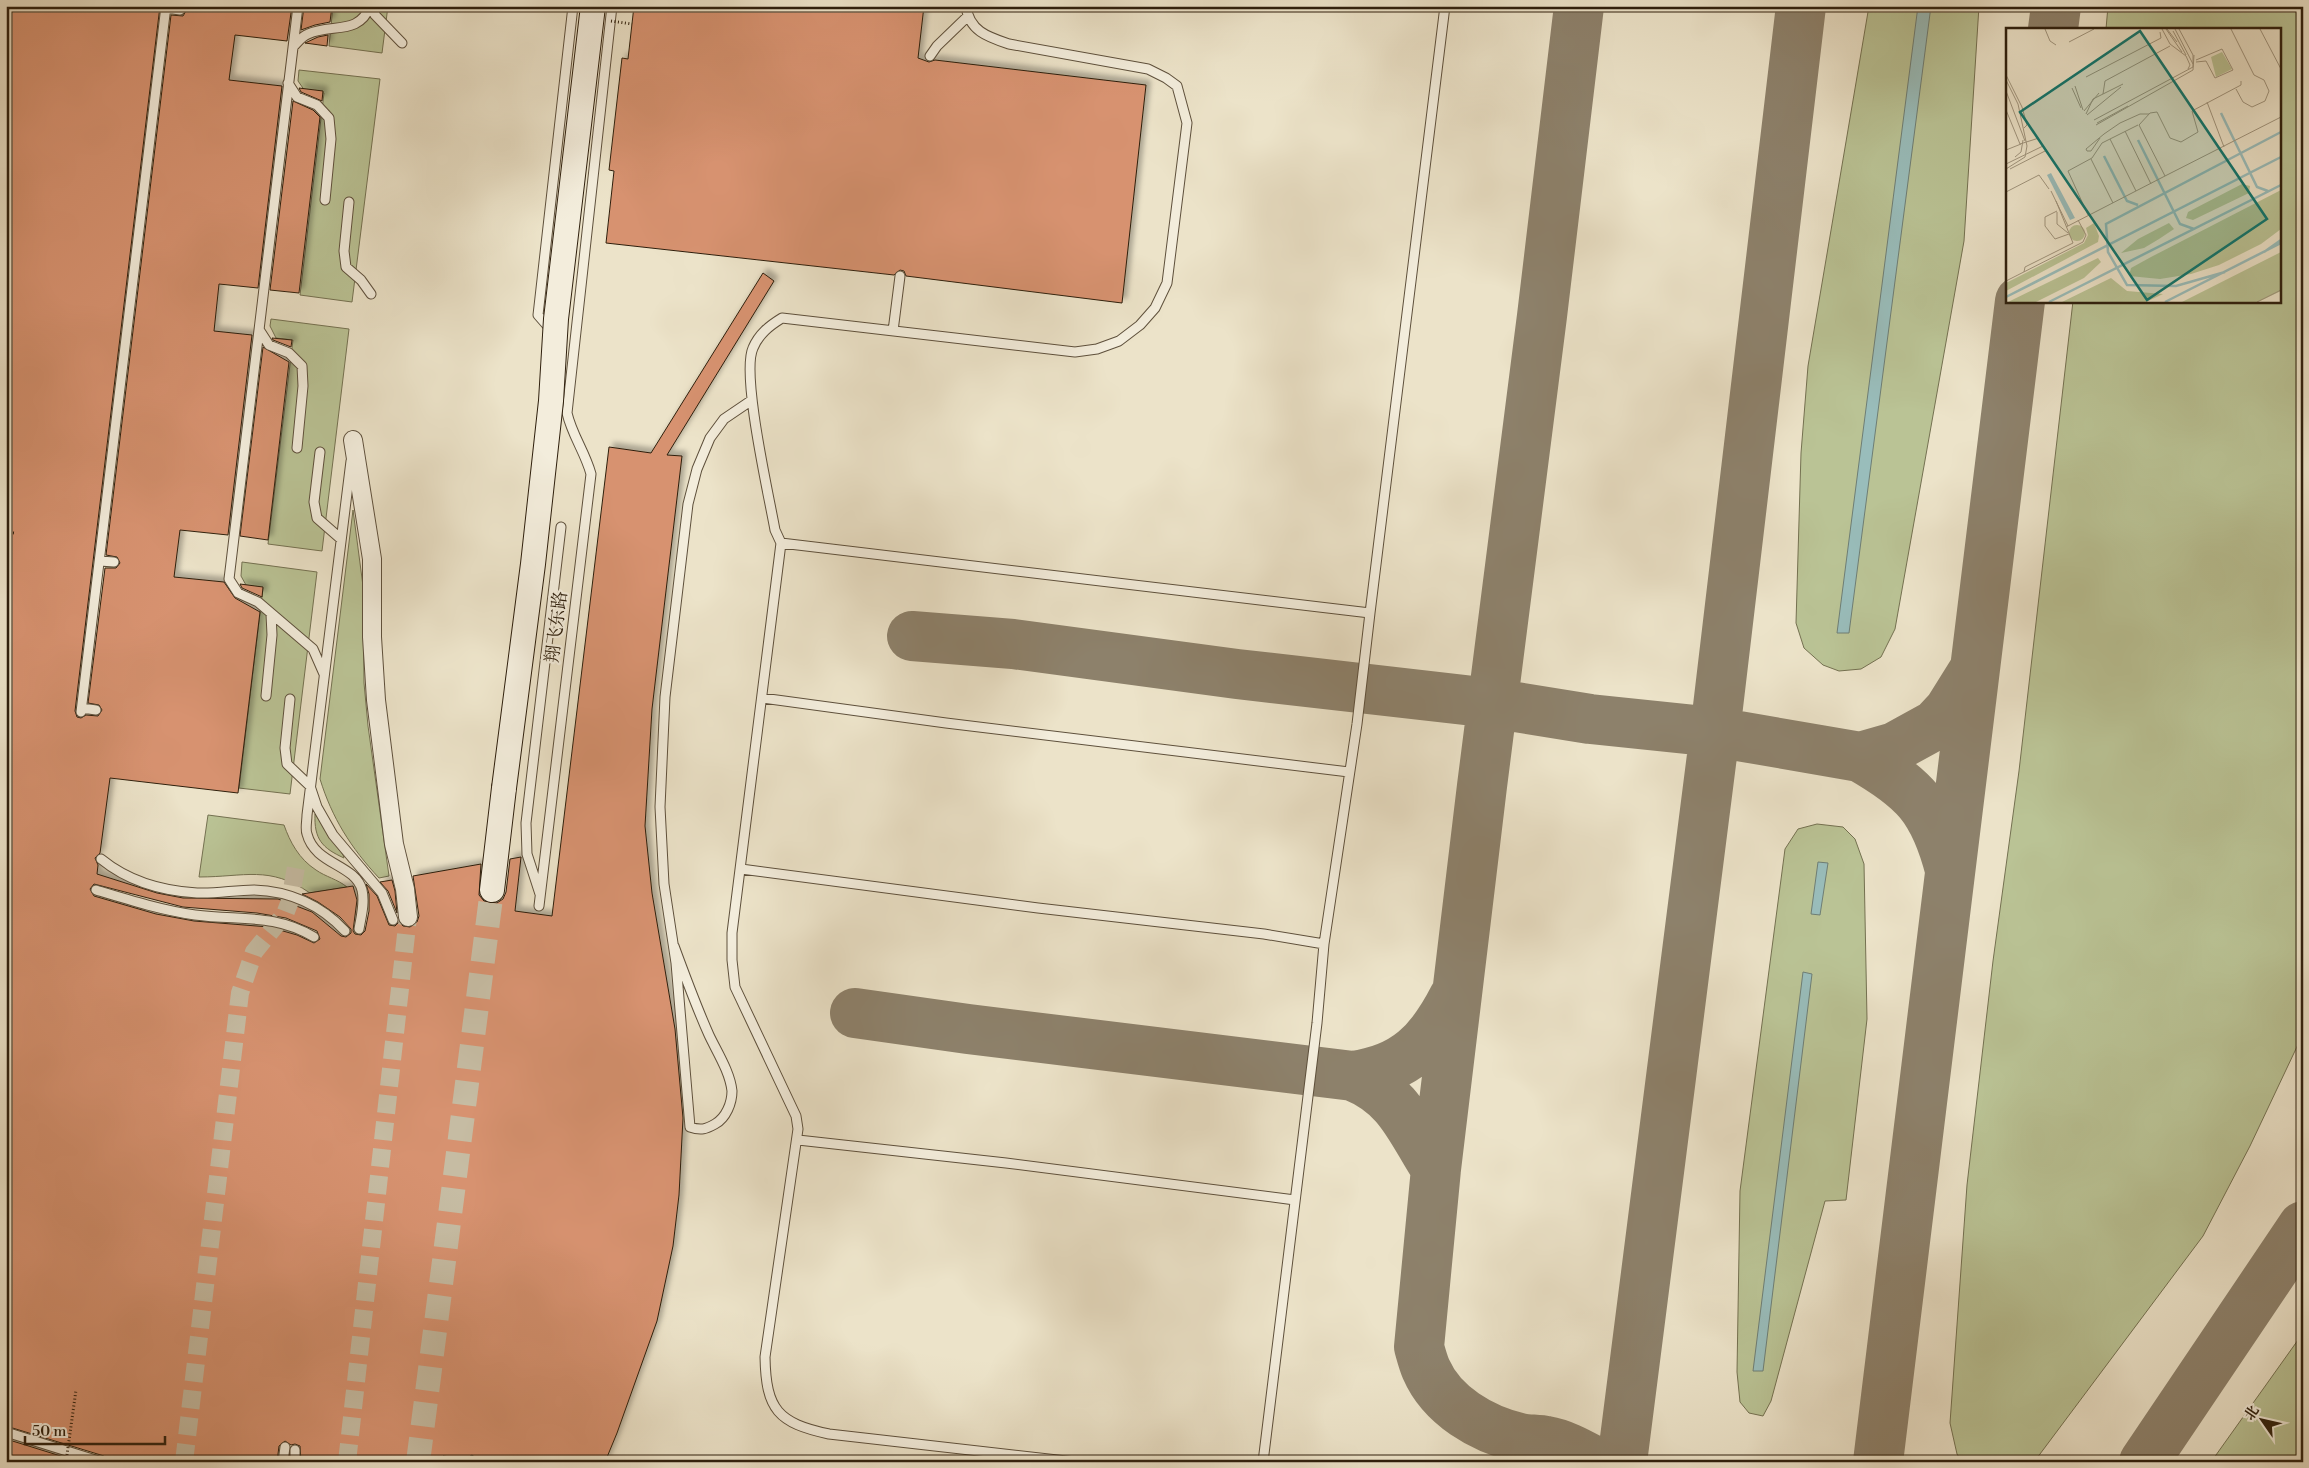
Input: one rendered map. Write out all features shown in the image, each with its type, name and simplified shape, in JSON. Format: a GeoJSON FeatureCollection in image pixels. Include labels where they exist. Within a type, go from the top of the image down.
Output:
{"type":"FeatureCollection","features":[{"type":"Feature","properties":{"kind":"main road"},"geometry":{"type":"LineString","coordinates":[[492,890],[537,525],[551,400],[556,319],[593,6]]}},
{"type":"Feature","properties":{"kind":"street"},"geometry":{"type":"LineString","coordinates":[[353,440],[372,559],[372,637],[376,700],[394,844],[405,889],[401,918]]}},
{"type":"Feature","properties":{"kind":"lane"},"geometry":{"type":"LineString","coordinates":[[298,6],[229,579],[238,593],[258,602],[313,649],[324,674]]}},
{"type":"Feature","properties":{"kind":"lane"},"geometry":{"type":"LineString","coordinates":[[293,47],[307,34],[355,25],[366,16],[372,6]]}},
{"type":"Feature","properties":{"kind":"lane"},"geometry":{"type":"LineString","coordinates":[[372,6],[375,15],[402,43]]}},
{"type":"Feature","properties":{"kind":"lane"},"geometry":{"type":"LineString","coordinates":[[572,357],[538,315],[573,6]]}},
{"type":"Feature","properties":{"kind":"lane","name":"翔飞东路"},"geometry":{"type":"LineString","coordinates":[[561,528],[526,823],[527,854],[540,901],[591,474],[586,456],[571,431],[567,414],[612,6]]}},
{"type":"Feature","properties":{"kind":"lane"},"geometry":{"type":"LineString","coordinates":[[966,6],[967,17],[977,31],[990,37],[1009,44],[1148,69],[1177,86],[1187,123],[1167,283],[1155,308],[1140,325],[1119,341],[1097,349],[1075,352],[782,318],[766,328],[752,349],[748,377],[775,530],[781,543],[732,933],[732,960],[735,988],[796,1116],[798,1140],[765,1357],[766,1382],[771,1401],[782,1416],[798,1425],[829,1434],[1075,1462]]}},
{"type":"Feature","properties":{"kind":"lane"},"geometry":{"type":"LineString","coordinates":[[1263,1462],[1317,1023],[1324,944],[1370,613],[1445,6]]}},
{"type":"Feature","properties":{"kind":"lane"},"geometry":{"type":"LineString","coordinates":[[96,710],[81,710],[166,7],[180,10]]}},
{"type":"Feature","properties":{"kind":"lane"},"geometry":{"type":"LineString","coordinates":[[930,56],[937,46],[967,17]]}},
{"type":"Feature","properties":{"kind":"lane"},"geometry":{"type":"LineString","coordinates":[[288,83],[297,97],[317,106],[330,118],[331,138],[325,200]]}},
{"type":"Feature","properties":{"kind":"lane"},"geometry":{"type":"LineString","coordinates":[[349,202],[344,251],[346,267],[361,280],[371,294]]}},
{"type":"Feature","properties":{"kind":"lane"},"geometry":{"type":"LineString","coordinates":[[893,331],[900,276]]}},
{"type":"Feature","properties":{"kind":"lane"},"geometry":{"type":"LineString","coordinates":[[260,330],[269,345],[289,353],[302,366],[303,386],[297,448]]}},
{"type":"Feature","properties":{"kind":"lane"},"geometry":{"type":"LineString","coordinates":[[674,946],[709,1034],[726,1070],[732,1092],[728,1109],[719,1122],[706,1129],[698,1130],[690,1127],[674,946],[664,884],[660,807],[665,697],[688,504],[697,469],[710,438],[724,419],[752,400]]}},
{"type":"Feature","properties":{"kind":"lane"},"geometry":{"type":"LineString","coordinates":[[353,440],[310,786],[306,833],[314,848],[327,860],[354,875],[362,890],[363,903],[359,929]]}},
{"type":"Feature","properties":{"kind":"lane"},"geometry":{"type":"LineString","coordinates":[[320,452],[314,502],[317,518],[341,540]]}},
{"type":"Feature","properties":{"kind":"lane"},"geometry":{"type":"LineString","coordinates":[[781,543],[1370,613]]}},
{"type":"Feature","properties":{"kind":"lane"},"geometry":{"type":"LineString","coordinates":[[100,561],[114,562]]}},
{"type":"Feature","properties":{"kind":"lane"},"geometry":{"type":"LineString","coordinates":[[266,696],[272,635],[271,614]]}},
{"type":"Feature","properties":{"kind":"lane"},"geometry":{"type":"LineString","coordinates":[[762,698],[900,717],[1349,772]]}},
{"type":"Feature","properties":{"kind":"lane"},"geometry":{"type":"LineString","coordinates":[[290,699],[285,748],[287,764],[310,786],[317,807],[334,835],[401,918]]}},
{"type":"Feature","properties":{"kind":"lane"},"geometry":{"type":"LineString","coordinates":[[101,859],[132,879],[163,888],[196,893],[254,890],[277,892],[301,899],[320,909],[345,931]]}},
{"type":"Feature","properties":{"kind":"lane"},"geometry":{"type":"LineString","coordinates":[[741,869],[1038,908],[1264,934],[1324,944]]}},
{"type":"Feature","properties":{"kind":"lane"},"geometry":{"type":"LineString","coordinates":[[96,890],[156,909],[197,915],[274,920],[290,925],[314,937]]}},
{"type":"Feature","properties":{"kind":"lane"},"geometry":{"type":"LineString","coordinates":[[798,1140],[1006,1163],[1295,1200]]}},
{"type":"Feature","properties":{"kind":"lane"},"geometry":{"type":"LineString","coordinates":[[6,1432],[102,1462]]}},
{"type":"Feature","properties":{"kind":"lane"},"geometry":{"type":"LineString","coordinates":[[284,1462],[290,1448],[295,1462]]}},
{"type":"Feature","properties":{"kind":"path"},"geometry":{"type":"LineString","coordinates":[[6,532],[14,533]]}},
{"type":"Feature","properties":{"kind":"path"},"geometry":{"type":"LineString","coordinates":[[66,1462],[76,1390]]}},
{"type":"Feature","properties":{"kind":"green space"},"geometry":{"type":"Polygon","coordinates":[[[333,6],[388,6],[382,53],[329,46],[333,6]]]}},
{"type":"Feature","properties":{"kind":"green space"},"geometry":{"type":"Polygon","coordinates":[[[1869,6],[1979,6],[1964,241],[1895,629],[1881,657],[1861,669],[1839,671],[1823,665],[1804,648],[1796,623],[1801,453],[1808,366],[1869,6]]]}},
{"type":"Feature","properties":{"kind":"green space"},"geometry":{"type":"Polygon","coordinates":[[[2108,6],[2303,6],[2303,1034],[2250,1146],[2203,1236],[2037,1458],[2033,1462],[1962,1462],[1957,1454],[1950,1423],[1967,1185],[1993,961],[2019,771],[2073,302],[2282,302],[2282,28],[2106,28],[2108,6]]]}},
{"type":"Feature","properties":{"kind":"green space"},"geometry":{"type":"Polygon","coordinates":[[[299,70],[380,79],[352,302],[300,295],[324,93],[305,91],[298,81],[299,70]]]}},
{"type":"Feature","properties":{"kind":"green space"},"geometry":{"type":"Polygon","coordinates":[[[271,319],[349,329],[322,551],[268,544],[293,340],[276,338],[270,326],[271,319]]]}},
{"type":"Feature","properties":{"kind":"green space"},"geometry":{"type":"Polygon","coordinates":[[[353,510],[363,586],[364,683],[368,726],[389,876],[379,878],[351,844],[330,807],[320,779],[353,510]]]}},
{"type":"Feature","properties":{"kind":"green space"},"geometry":{"type":"Polygon","coordinates":[[[242,562],[317,572],[290,794],[239,788],[263,588],[246,585],[241,576],[242,562]]]}},
{"type":"Feature","properties":{"kind":"green space"},"geometry":{"type":"Polygon","coordinates":[[[315,814],[344,858],[321,842],[316,830],[315,814]]]}},
{"type":"Feature","properties":{"kind":"green space"},"geometry":{"type":"Polygon","coordinates":[[[208,815],[284,825],[292,844],[310,866],[347,887],[310,893],[295,884],[269,876],[199,877],[208,815]]]}},
{"type":"Feature","properties":{"kind":"green space"},"geometry":{"type":"Polygon","coordinates":[[[1817,824],[1843,827],[1855,839],[1864,864],[1867,1019],[1846,1200],[1825,1201],[1771,1401],[1763,1416],[1749,1413],[1740,1402],[1737,1372],[1740,1191],[1785,849],[1798,829],[1817,824]]]}},
{"type":"Feature","properties":{"kind":"green space"},"geometry":{"type":"Polygon","coordinates":[[[2303,1333],[2303,1462],[2211,1462],[2303,1333]]]}},
{"type":"Feature","properties":{"kind":"water"},"geometry":{"type":"Polygon","coordinates":[[[1918,6],[1931,6],[1849,633],[1837,633],[1918,6]]]}},
{"type":"Feature","properties":{"kind":"water"},"geometry":{"type":"Polygon","coordinates":[[[1818,862],[1828,863],[1820,915],[1811,914],[1818,862]]]}},
{"type":"Feature","properties":{"kind":"water"},"geometry":{"type":"Polygon","coordinates":[[[1803,972],[1812,974],[1763,1371],[1753,1371],[1803,972]]]}},
{"type":"Feature","properties":{"kind":"building"},"geometry":{"type":"Polygon","coordinates":[[[6,6],[160,6],[75,711],[77,717],[81,718],[86,715],[98,716],[102,710],[99,705],[88,703],[105,568],[116,568],[120,563],[117,557],[106,555],[171,15],[183,16],[186,11],[185,6],[292,6],[287,41],[235,35],[229,80],[282,86],[258,288],[219,284],[214,331],[252,335],[228,535],[180,530],[174,577],[224,582],[235,598],[260,612],[238,793],[110,778],[100,853],[95,858],[98,865],[97,874],[157,893],[183,898],[278,899],[312,912],[341,936],[346,937],[351,933],[351,929],[340,917],[302,894],[353,886],[357,900],[353,931],[355,934],[361,935],[365,931],[369,911],[369,894],[366,884],[377,896],[389,925],[395,926],[399,922],[403,926],[410,927],[417,922],[419,916],[413,876],[481,864],[479,895],[484,901],[497,903],[503,899],[506,892],[510,859],[521,857],[515,911],[552,916],[609,447],[651,453],[763,273],[774,281],[667,455],[682,456],[652,709],[645,826],[652,893],[675,1029],[683,1118],[679,1195],[673,1246],[657,1321],[605,1462],[491,1462],[478,1460],[472,1455],[466,1459],[443,1456],[442,1462],[301,1462],[300,1446],[291,1445],[285,1441],[279,1446],[277,1462],[108,1462],[104,1456],[6,1426],[6,6]],[[94,884],[90,889],[94,896],[156,914],[194,921],[269,927],[297,935],[314,943],[320,939],[317,931],[286,918],[257,913],[183,907],[94,884]]]}},
{"type":"Feature","properties":{"kind":"building"},"geometry":{"type":"Polygon","coordinates":[[[304,6],[332,6],[330,22],[301,30],[304,6]]]}},
{"type":"Feature","properties":{"kind":"building"},"geometry":{"type":"Polygon","coordinates":[[[634,6],[924,6],[918,58],[929,62],[935,60],[1146,85],[1122,303],[906,276],[904,271],[900,270],[894,275],[606,243],[614,171],[609,170],[622,58],[628,59],[634,6]]]}},
{"type":"Feature","properties":{"kind":"building"},"geometry":{"type":"Polygon","coordinates":[[[328,35],[327,46],[305,43],[318,37],[328,35]]]}},
{"type":"Feature","properties":{"kind":"building"},"geometry":{"type":"Polygon","coordinates":[[[299,88],[323,91],[322,101],[301,92],[299,88]]]}},
{"type":"Feature","properties":{"kind":"building"},"geometry":{"type":"Polygon","coordinates":[[[293,101],[313,110],[320,117],[299,293],[270,290],[293,101]]]}},
{"type":"Feature","properties":{"kind":"building"},"geometry":{"type":"Polygon","coordinates":[[[272,338],[292,340],[291,347],[273,340],[272,338]]]}},
{"type":"Feature","properties":{"kind":"building"},"geometry":{"type":"Polygon","coordinates":[[[263,347],[289,362],[268,540],[240,536],[263,347]]]}},
{"type":"Feature","properties":{"kind":"building"},"geometry":{"type":"Polygon","coordinates":[[[240,584],[263,587],[262,597],[242,588],[240,584]]]}},
{"type":"Feature","properties":{"kind":"building"},"geometry":{"type":"Polygon","coordinates":[[[392,880],[397,913],[388,891],[380,882],[392,880]]]}},
{"type":"Feature","properties":{"kind":"building"},"geometry":{"type":"Polygon","coordinates":[[[6,1439],[80,1462],[6,1462],[6,1439]]]}},
{"type":"Feature","properties":{"kind":"taxiway"},"geometry":{"type":"LineString","coordinates":[[1579,6],[1436,1169],[1419,1347],[1433,1382],[1442,1394],[1465,1414],[1492,1429],[1523,1439],[1543,1440],[1559,1444],[1596,1462]]}},
{"type":"Feature","properties":{"kind":"taxiway"},"geometry":{"type":"LineString","coordinates":[[1622,1462],[1715,732],[1801,6]]}},
{"type":"Feature","properties":{"kind":"taxiway"},"geometry":{"type":"LineString","coordinates":[[2053,28],[2056,6]]}},
{"type":"Feature","properties":{"kind":"taxiway"},"geometry":{"type":"LineString","coordinates":[[1878,1462],[2020,302]]}},
{"type":"Feature","properties":{"kind":"taxiway"},"geometry":{"type":"LineString","coordinates":[[912,636],[1013,644],[1237,674],[1491,703],[1590,719],[1715,732],[1860,757],[1895,747],[1935,725],[1949,710],[1974,670]]}},
{"type":"Feature","properties":{"kind":"taxiway"},"geometry":{"type":"LineString","coordinates":[[1860,757],[1895,779],[1919,802],[1929,815],[1937,831],[1950,870]]}},
{"type":"Feature","properties":{"kind":"taxiway"},"geometry":{"type":"LineString","coordinates":[[855,1013],[968,1029],[1353,1076],[1388,1067],[1415,1051],[1436,1027],[1454,997]]}},
{"type":"Feature","properties":{"kind":"taxiway"},"geometry":{"type":"LineString","coordinates":[[1353,1076],[1369,1084],[1393,1103],[1411,1127],[1436,1169]]}},
{"type":"Feature","properties":{"kind":"taxiway"},"geometry":{"type":"LineString","coordinates":[[2144,1462],[2303,1226]]}},
{"type":"Feature","properties":{"kind":"tunnel"},"geometry":{"type":"LineString","coordinates":[[184,1462],[240,993],[254,952],[285,914],[290,901],[296,867]]}},
{"type":"Feature","properties":{"kind":"tunnel"},"geometry":{"type":"LineString","coordinates":[[418,1462],[492,890]]}},
{"type":"Feature","properties":{"kind":"tunnel"},"geometry":{"type":"LineString","coordinates":[[347,1462],[408,917]]}}]}
